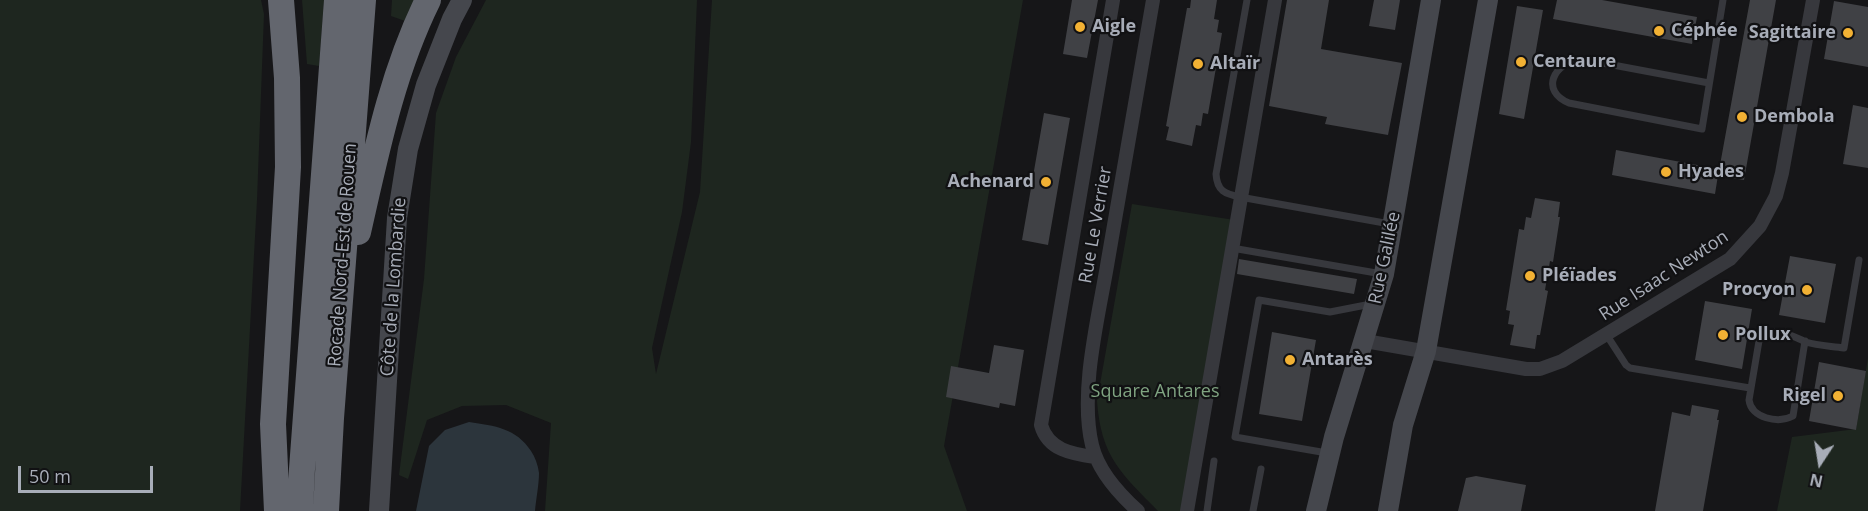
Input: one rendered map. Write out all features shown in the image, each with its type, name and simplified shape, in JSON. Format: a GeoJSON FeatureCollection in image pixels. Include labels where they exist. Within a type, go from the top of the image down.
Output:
{"type":"FeatureCollection","features":[{"type":"Feature","properties":{"kind":"highway"},"geometry":{"type":"LineString","coordinates":[[277,511],[273,424],[288,167],[287,78],[281,0]]}},
{"type":"Feature","properties":{"kind":"highway","name":"Rocade Nord-Est de Rouen"},"geometry":{"type":"LineString","coordinates":[[300,511],[337,0]]}},
{"type":"Feature","properties":{"kind":"highway","name":"Rocade Nord-Est de Rouen"},"geometry":{"type":"LineString","coordinates":[[326,511],[363,0]]}},
{"type":"Feature","properties":{"kind":"highway"},"geometry":{"type":"LineString","coordinates":[[341,302],[394,87],[428,0]]}},
{"type":"Feature","properties":{"kind":"street","name":"Côte de la Lombardie"},"geometry":{"type":"LineString","coordinates":[[379,511],[397,218],[408,149],[426,85],[462,0]]}},
{"type":"Feature","properties":{"kind":"street"},"geometry":{"type":"LineString","coordinates":[[1113,0],[1041,425],[1043,432],[1054,446],[1071,453],[1095,457],[1112,484],[1138,511]]}},
{"type":"Feature","properties":{"kind":"street","name":"Rue Le Verrier"},"geometry":{"type":"LineString","coordinates":[[1095,457],[1089,428],[1088,387],[1153,0]]}},
{"type":"Feature","properties":{"kind":"street"},"geometry":{"type":"LineString","coordinates":[[1186,511],[1275,0]]}},
{"type":"Feature","properties":{"kind":"street","name":"Rue Galilée"},"geometry":{"type":"LineString","coordinates":[[1316,511],[1346,394],[1365,341],[1384,274],[1431,0]]}},
{"type":"Feature","properties":{"kind":"street"},"geometry":{"type":"LineString","coordinates":[[1388,511],[1403,425],[1426,351],[1488,0]]}},
{"type":"Feature","properties":{"kind":"street","name":"Rue Isaac Newton"},"geometry":{"type":"LineString","coordinates":[[1365,341],[1526,369],[1540,369],[1562,361],[1730,259],[1761,226],[1776,196],[1813,0]]}},
{"type":"Feature","properties":{"kind":"lane"},"geometry":{"type":"LineString","coordinates":[[1247,0],[1216,174],[1220,189],[1225,193],[1240,197],[1393,224]]}},
{"type":"Feature","properties":{"kind":"lane"},"geometry":{"type":"LineString","coordinates":[[1709,83],[1581,59],[1565,63],[1558,68],[1554,78],[1556,93],[1569,103],[1702,129],[1722,0]]}},
{"type":"Feature","properties":{"kind":"lane"},"geometry":{"type":"LineString","coordinates":[[1232,248],[1384,274]]}},
{"type":"Feature","properties":{"kind":"lane"},"geometry":{"type":"LineString","coordinates":[[1805,341],[1793,416],[1782,419],[1756,414],[1750,408],[1750,388],[1759,341],[1762,337],[1774,332],[1792,334],[1805,341],[1844,348],[1859,260]]}},
{"type":"Feature","properties":{"kind":"lane"},"geometry":{"type":"LineString","coordinates":[[1330,454],[1235,436],[1259,300],[1330,312],[1364,304],[1376,304]]}},
{"type":"Feature","properties":{"kind":"lane"},"geometry":{"type":"LineString","coordinates":[[1606,334],[1630,368],[1750,388]]}},
{"type":"Feature","properties":{"kind":"lane"},"geometry":{"type":"LineString","coordinates":[[1207,511],[1214,461]]}},
{"type":"Feature","properties":{"kind":"lane"},"geometry":{"type":"LineString","coordinates":[[1253,511],[1261,469]]}},
{"type":"Feature","properties":{"kind":"green space"},"geometry":{"type":"Polygon","coordinates":[[[0,0],[261,0],[264,14],[257,200],[240,511],[0,511],[0,0]]]}},
{"type":"Feature","properties":{"kind":"green space"},"geometry":{"type":"Polygon","coordinates":[[[302,0],[324,0],[319,66],[307,64],[302,0]]]}},
{"type":"Feature","properties":{"kind":"green space"},"geometry":{"type":"Polygon","coordinates":[[[392,0],[420,0],[408,22],[391,16],[392,0]]]}},
{"type":"Feature","properties":{"kind":"green space"},"geometry":{"type":"Polygon","coordinates":[[[486,0],[697,0],[691,142],[682,212],[652,348],[656,374],[700,192],[712,0],[1023,0],[944,446],[967,511],[545,511],[551,423],[506,405],[462,406],[427,420],[408,479],[399,475],[424,279],[436,113],[456,57],[486,0]]]}},
{"type":"Feature","properties":{"kind":"green space","name":"Square Antares"},"geometry":{"type":"Polygon","coordinates":[[[1132,204],[1241,221],[1192,511],[1158,511],[1133,486],[1115,463],[1108,450],[1099,420],[1097,401],[1132,204]]]}},
{"type":"Feature","properties":{"kind":"green space"},"geometry":{"type":"Polygon","coordinates":[[[1868,358],[1868,511],[1777,511],[1792,437],[1856,429],[1868,358]]]}},
{"type":"Feature","properties":{"kind":"shaded area"},"geometry":{"type":"Polygon","coordinates":[[[469,422],[504,429],[519,437],[531,451],[539,473],[535,511],[416,511],[429,446],[445,430],[469,422]]]}},
{"type":"Feature","properties":{"kind":"building","name":"Aigle"},"geometry":{"type":"Polygon","coordinates":[[[1072,0],[1098,0],[1087,58],[1063,54],[1072,0]]]}},
{"type":"Feature","properties":{"kind":"building","name":"Altaïr"},"geometry":{"type":"Polygon","coordinates":[[[1191,0],[1217,0],[1214,19],[1219,20],[1217,32],[1222,33],[1208,114],[1203,113],[1201,126],[1196,125],[1192,146],[1166,140],[1169,127],[1166,126],[1187,8],[1190,8],[1191,0]]]}},
{"type":"Feature","properties":{"kind":"building"},"geometry":{"type":"Polygon","coordinates":[[[1287,0],[1329,0],[1321,49],[1402,63],[1388,135],[1325,124],[1327,117],[1269,106],[1287,0]]]}},
{"type":"Feature","properties":{"kind":"building"},"geometry":{"type":"Polygon","coordinates":[[[1374,0],[1400,0],[1395,30],[1369,26],[1374,0]]]}},
{"type":"Feature","properties":{"kind":"building","name":"Céphée"},"geometry":{"type":"Polygon","coordinates":[[[1557,0],[1602,0],[1697,17],[1692,44],[1553,19],[1557,0]]]}},
{"type":"Feature","properties":{"kind":"building","name":"Dembola"},"geometry":{"type":"Polygon","coordinates":[[[1750,0],[1776,0],[1744,180],[1718,176],[1750,0]]]}},
{"type":"Feature","properties":{"kind":"building","name":"Sagittaire"},"geometry":{"type":"Polygon","coordinates":[[[1834,1],[1868,7],[1868,67],[1824,59],[1834,1]]]}},
{"type":"Feature","properties":{"kind":"building","name":"Centaure"},"geometry":{"type":"Polygon","coordinates":[[[1517,6],[1543,10],[1524,119],[1499,114],[1517,6]]]}},
{"type":"Feature","properties":{"kind":"building"},"geometry":{"type":"Polygon","coordinates":[[[1853,105],[1868,108],[1868,168],[1843,164],[1853,105]]]}},
{"type":"Feature","properties":{"kind":"building","name":"Achenard"},"geometry":{"type":"Polygon","coordinates":[[[1044,113],[1070,118],[1048,245],[1022,240],[1044,113]]]}},
{"type":"Feature","properties":{"kind":"building","name":"Hyades"},"geometry":{"type":"Polygon","coordinates":[[[1616,150],[1719,169],[1715,194],[1612,175],[1616,150]]]}},
{"type":"Feature","properties":{"kind":"building","name":"Pléïades"},"geometry":{"type":"Polygon","coordinates":[[[1535,198],[1560,202],[1558,217],[1560,217],[1553,262],[1550,261],[1545,290],[1548,291],[1540,335],[1537,335],[1535,349],[1510,345],[1514,325],[1508,324],[1510,311],[1506,310],[1519,229],[1524,230],[1526,217],[1531,218],[1535,198]]]}},
{"type":"Feature","properties":{"kind":"building","name":"Procyon"},"geometry":{"type":"Polygon","coordinates":[[[1790,256],[1836,264],[1825,323],[1779,315],[1790,256]]]}},
{"type":"Feature","properties":{"kind":"building"},"geometry":{"type":"Polygon","coordinates":[[[1239,259],[1357,279],[1354,294],[1237,274],[1239,259]]]}},
{"type":"Feature","properties":{"kind":"building","name":"Pollux"},"geometry":{"type":"Polygon","coordinates":[[[1705,301],[1752,309],[1742,369],[1695,360],[1705,301]]]}},
{"type":"Feature","properties":{"kind":"building","name":"Antarès"},"geometry":{"type":"Polygon","coordinates":[[[1272,332],[1316,340],[1302,421],[1259,414],[1272,332]]]}},
{"type":"Feature","properties":{"kind":"building"},"geometry":{"type":"Polygon","coordinates":[[[994,345],[1024,350],[1015,406],[1000,403],[999,408],[946,397],[951,366],[989,373],[994,345]]]}},
{"type":"Feature","properties":{"kind":"building","name":"Rigel"},"geometry":{"type":"Polygon","coordinates":[[[1819,362],[1866,371],[1856,430],[1809,421],[1819,362]]]}},
{"type":"Feature","properties":{"kind":"building"},"geometry":{"type":"Polygon","coordinates":[[[1692,405],[1719,410],[1703,511],[1655,511],[1672,412],[1690,416],[1692,405]]]}},
{"type":"Feature","properties":{"kind":"building"},"geometry":{"type":"Polygon","coordinates":[[[1476,476],[1526,485],[1521,511],[1458,511],[1466,478],[1476,476]]]}},
{"type":"Feature","properties":{"kind":"place","name":"Aigle"},"geometry":{"type":"Point","coordinates":[1080,27]}},
{"type":"Feature","properties":{"kind":"place","name":"Céphée"},"geometry":{"type":"Point","coordinates":[1659,31]}},
{"type":"Feature","properties":{"kind":"place","name":"Sagittaire"},"geometry":{"type":"Point","coordinates":[1848,33]}},
{"type":"Feature","properties":{"kind":"place","name":"Centaure"},"geometry":{"type":"Point","coordinates":[1521,62]}},
{"type":"Feature","properties":{"kind":"place","name":"Altaïr"},"geometry":{"type":"Point","coordinates":[1198,64]}},
{"type":"Feature","properties":{"kind":"place","name":"Dembola"},"geometry":{"type":"Point","coordinates":[1742,117]}},
{"type":"Feature","properties":{"kind":"place","name":"Hyades"},"geometry":{"type":"Point","coordinates":[1666,172]}},
{"type":"Feature","properties":{"kind":"place","name":"Achenard"},"geometry":{"type":"Point","coordinates":[1046,182]}},
{"type":"Feature","properties":{"kind":"place","name":"Pléïades"},"geometry":{"type":"Point","coordinates":[1530,276]}},
{"type":"Feature","properties":{"kind":"place","name":"Procyon"},"geometry":{"type":"Point","coordinates":[1807,290]}},
{"type":"Feature","properties":{"kind":"place","name":"Pollux"},"geometry":{"type":"Point","coordinates":[1723,335]}},
{"type":"Feature","properties":{"kind":"place","name":"Antarès"},"geometry":{"type":"Point","coordinates":[1290,360]}},
{"type":"Feature","properties":{"kind":"place","name":"Rigel"},"geometry":{"type":"Point","coordinates":[1838,396]}}]}
